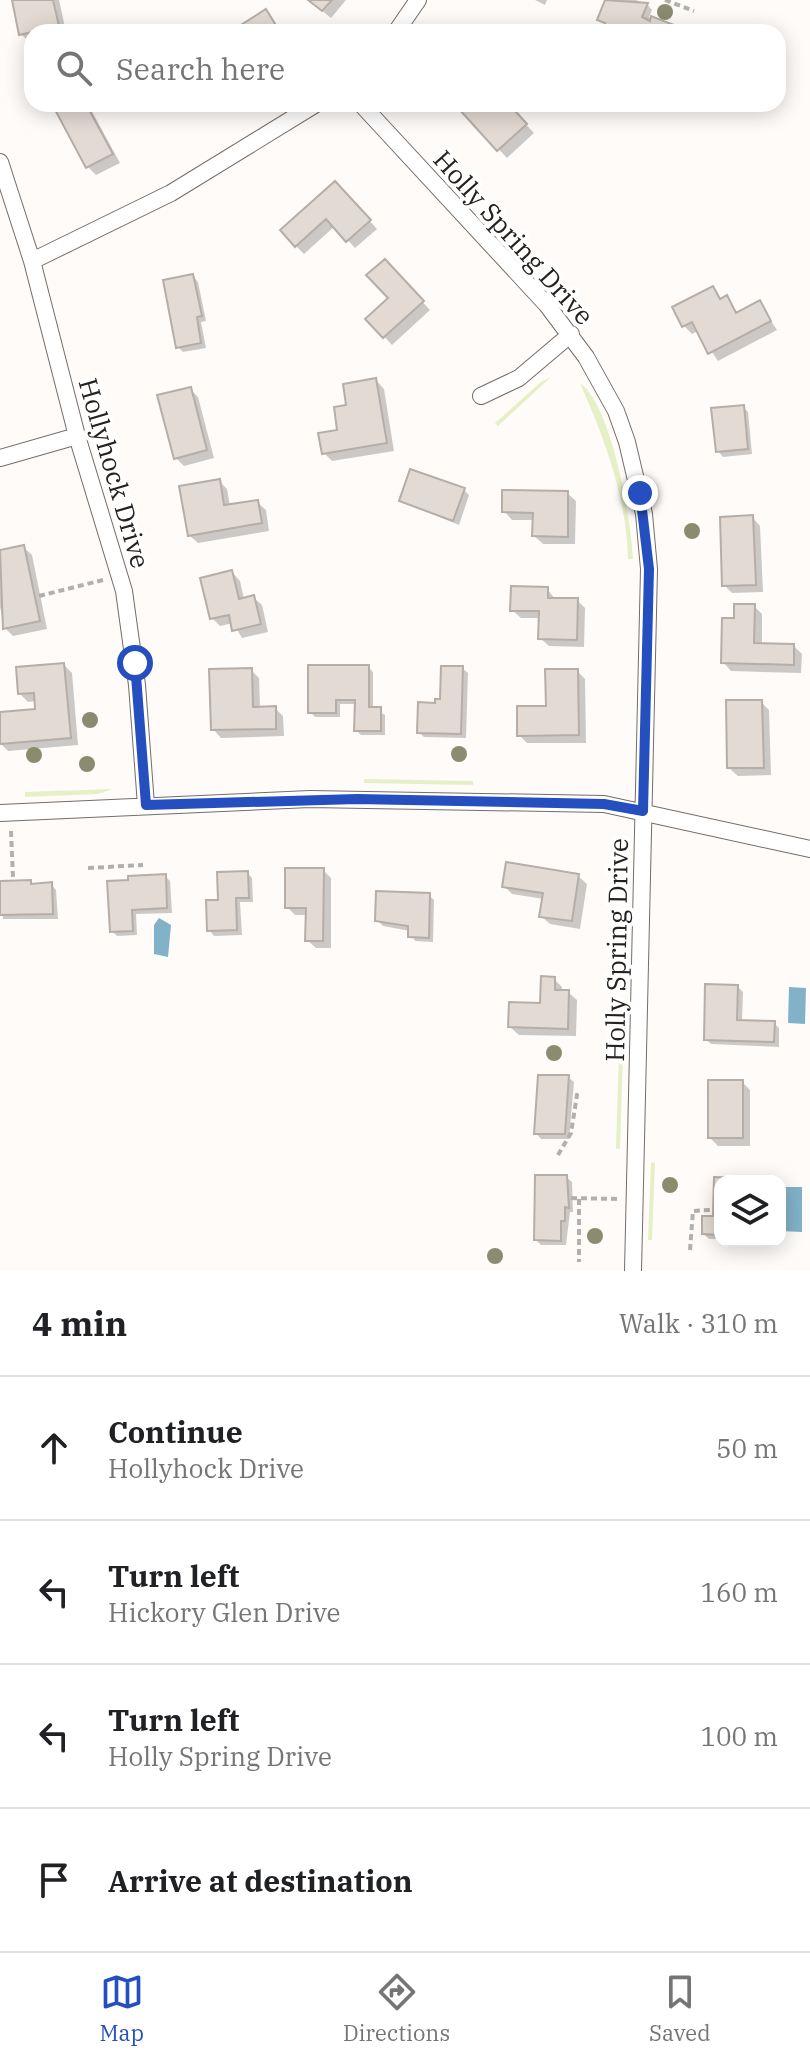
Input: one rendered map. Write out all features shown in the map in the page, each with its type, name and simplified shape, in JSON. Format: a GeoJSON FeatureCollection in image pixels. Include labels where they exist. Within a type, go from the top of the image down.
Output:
{"type":"FeatureCollection","features":[{"type":"Feature","properties":{"kind":"street"},"geometry":{"type":"LineString","coordinates":[[402,24],[418,0]]}},
{"type":"Feature","properties":{"kind":"street"},"geometry":{"type":"LineString","coordinates":[[32,261],[171,193],[303,112]]}},
{"type":"Feature","properties":{"kind":"street","name":"Holly Spring Drive"},"geometry":{"type":"LineString","coordinates":[[368,112],[571,334],[616,411],[647,531],[633,1271]]}},
{"type":"Feature","properties":{"kind":"street","name":"Hollyhock Drive"},"geometry":{"type":"LineString","coordinates":[[0,162],[32,261],[77,436],[124,591],[137,685],[146,805]]}},
{"type":"Feature","properties":{"kind":"street"},"geometry":{"type":"LineString","coordinates":[[481,396],[519,378],[571,334]]}},
{"type":"Feature","properties":{"kind":"street"},"geometry":{"type":"LineString","coordinates":[[0,458],[77,436]]}},
{"type":"Feature","properties":{"kind":"street"},"geometry":{"type":"LineString","coordinates":[[0,813],[357,799],[604,804],[810,849]]}},
{"type":"Feature","properties":{"kind":"path"},"geometry":{"type":"LineString","coordinates":[[665,0],[694,11]]}},
{"type":"Feature","properties":{"kind":"path"},"geometry":{"type":"LineString","coordinates":[[39,596],[106,580]]}},
{"type":"Feature","properties":{"kind":"path"},"geometry":{"type":"LineString","coordinates":[[10,827],[13,877]]}},
{"type":"Feature","properties":{"kind":"path"},"geometry":{"type":"LineString","coordinates":[[88,868],[143,865]]}},
{"type":"Feature","properties":{"kind":"path"},"geometry":{"type":"LineString","coordinates":[[558,1155],[574,1121],[577,1095],[572,1094]]}},
{"type":"Feature","properties":{"kind":"path"},"geometry":{"type":"LineString","coordinates":[[571,1198],[619,1199]]}},
{"type":"Feature","properties":{"kind":"path"},"geometry":{"type":"LineString","coordinates":[[579,1199],[579,1262]]}},
{"type":"Feature","properties":{"kind":"path"},"geometry":{"type":"LineString","coordinates":[[690,1250],[693,1211],[710,1210]]}},
{"type":"Feature","properties":{"kind":"green space"},"geometry":{"type":"Polygon","coordinates":[[[551,377],[498,426],[495,423],[541,382],[551,377]]]}},
{"type":"Feature","properties":{"kind":"green space"},"geometry":{"type":"Polygon","coordinates":[[[580,383],[602,415],[610,438],[624,492],[633,559],[628,559],[623,513],[613,468],[580,383]]]}},
{"type":"Feature","properties":{"kind":"green space"},"geometry":{"type":"Polygon","coordinates":[[[364,779],[473,781],[473,785],[364,783],[364,779]]]}},
{"type":"Feature","properties":{"kind":"green space"},"geometry":{"type":"Polygon","coordinates":[[[113,789],[98,794],[25,797],[25,792],[113,789]]]}},
{"type":"Feature","properties":{"kind":"green space"},"geometry":{"type":"Polygon","coordinates":[[[619,1053],[623,1053],[620,1149],[616,1149],[619,1053]]]}},
{"type":"Feature","properties":{"kind":"green space"},"geometry":{"type":"Polygon","coordinates":[[[651,1162],[655,1163],[652,1240],[648,1240],[651,1162]]]}},
{"type":"Feature","properties":{"kind":"water"},"geometry":{"type":"Polygon","coordinates":[[[159,918],[171,925],[168,957],[154,954],[154,925],[159,918]]]}},
{"type":"Feature","properties":{"kind":"water"},"geometry":{"type":"Polygon","coordinates":[[[789,987],[806,988],[805,1024],[788,1023],[789,987]]]}},
{"type":"Feature","properties":{"kind":"water"},"geometry":{"type":"Polygon","coordinates":[[[786,1187],[802,1187],[802,1232],[786,1231],[786,1187]]]}},
{"type":"Feature","properties":{"kind":"building"},"geometry":{"type":"Polygon","coordinates":[[[12,0],[53,0],[59,24],[24,24],[24,34],[19,35],[12,0]]]}},
{"type":"Feature","properties":{"kind":"building"},"geometry":{"type":"Polygon","coordinates":[[[308,0],[332,0],[322,11],[308,0]]]}},
{"type":"Feature","properties":{"kind":"building"},"geometry":{"type":"Polygon","coordinates":[[[605,0],[648,3],[642,17],[650,21],[651,16],[671,24],[605,24],[597,20],[605,0]]]}},
{"type":"Feature","properties":{"kind":"building"},"geometry":{"type":"Polygon","coordinates":[[[266,9],[275,24],[243,24],[266,9]]]}},
{"type":"Feature","properties":{"kind":"building"},"geometry":{"type":"Polygon","coordinates":[[[56,112],[90,112],[113,154],[86,168],[56,112]]]}},
{"type":"Feature","properties":{"kind":"building"},"geometry":{"type":"Polygon","coordinates":[[[462,112],[516,112],[527,124],[497,151],[462,112]]]}},
{"type":"Feature","properties":{"kind":"building"},"geometry":{"type":"Polygon","coordinates":[[[335,181],[371,220],[346,242],[326,219],[295,247],[280,230],[335,181]]]}},
{"type":"Feature","properties":{"kind":"building"},"geometry":{"type":"Polygon","coordinates":[[[385,259],[424,301],[383,338],[365,319],[388,298],[366,275],[385,259]]]}},
{"type":"Feature","properties":{"kind":"building"},"geometry":{"type":"Polygon","coordinates":[[[193,274],[202,316],[197,317],[201,343],[176,348],[163,280],[193,274]]]}},
{"type":"Feature","properties":{"kind":"building"},"geometry":{"type":"Polygon","coordinates":[[[713,286],[720,299],[727,295],[736,313],[760,300],[771,321],[708,354],[692,322],[682,327],[672,307],[713,286]]]}},
{"type":"Feature","properties":{"kind":"building"},"geometry":{"type":"Polygon","coordinates":[[[376,378],[387,443],[322,454],[318,433],[337,430],[334,407],[346,405],[343,384],[376,378]]]}},
{"type":"Feature","properties":{"kind":"building"},"geometry":{"type":"Polygon","coordinates":[[[191,387],[207,450],[174,459],[157,395],[191,387]]]}},
{"type":"Feature","properties":{"kind":"building"},"geometry":{"type":"Polygon","coordinates":[[[744,405],[748,449],[716,452],[711,408],[744,405]]]}},
{"type":"Feature","properties":{"kind":"building"},"geometry":{"type":"Polygon","coordinates":[[[410,469],[465,488],[453,521],[399,501],[410,469]]]}},
{"type":"Feature","properties":{"kind":"building"},"geometry":{"type":"Polygon","coordinates":[[[220,479],[224,505],[258,500],[262,523],[188,536],[179,486],[220,479]]]}},
{"type":"Feature","properties":{"kind":"building"},"geometry":{"type":"Polygon","coordinates":[[[502,490],[568,491],[568,537],[532,536],[533,513],[502,512],[502,490]]]}},
{"type":"Feature","properties":{"kind":"building"},"geometry":{"type":"Polygon","coordinates":[[[753,515],[756,585],[722,586],[720,517],[753,515]]]}},
{"type":"Feature","properties":{"kind":"building"},"geometry":{"type":"Polygon","coordinates":[[[24,545],[40,621],[3,629],[0,550],[24,545]]]}},
{"type":"Feature","properties":{"kind":"building"},"geometry":{"type":"Polygon","coordinates":[[[232,570],[239,599],[254,595],[261,624],[232,631],[229,615],[210,619],[200,578],[232,570]]]}},
{"type":"Feature","properties":{"kind":"building"},"geometry":{"type":"Polygon","coordinates":[[[511,586],[548,587],[548,598],[578,598],[577,640],[538,639],[539,611],[510,611],[511,586]]]}},
{"type":"Feature","properties":{"kind":"building"},"geometry":{"type":"Polygon","coordinates":[[[734,604],[755,604],[754,643],[794,644],[794,665],[721,663],[722,618],[734,618],[734,604]]]}},
{"type":"Feature","properties":{"kind":"building"},"geometry":{"type":"Polygon","coordinates":[[[64,663],[71,738],[0,744],[0,712],[35,709],[34,693],[18,694],[16,667],[64,663]]]}},
{"type":"Feature","properties":{"kind":"building"},"geometry":{"type":"Polygon","coordinates":[[[308,665],[369,665],[369,707],[381,707],[381,731],[354,731],[355,700],[336,700],[336,713],[308,713],[308,665]]]}},
{"type":"Feature","properties":{"kind":"building"},"geometry":{"type":"Polygon","coordinates":[[[441,666],[463,666],[461,734],[417,733],[418,702],[435,703],[435,699],[440,699],[441,666]]]}},
{"type":"Feature","properties":{"kind":"building"},"geometry":{"type":"Polygon","coordinates":[[[252,668],[253,707],[276,706],[276,729],[211,730],[209,669],[252,668]]]}},
{"type":"Feature","properties":{"kind":"building"},"geometry":{"type":"Polygon","coordinates":[[[545,669],[578,669],[579,735],[517,736],[517,706],[546,706],[545,669]]]}},
{"type":"Feature","properties":{"kind":"building"},"geometry":{"type":"Polygon","coordinates":[[[726,700],[762,700],[764,768],[727,768],[726,700]]]}},
{"type":"Feature","properties":{"kind":"building"},"geometry":{"type":"Polygon","coordinates":[[[506,862],[579,874],[572,921],[539,917],[543,893],[502,887],[506,862]]]}},
{"type":"Feature","properties":{"kind":"building"},"geometry":{"type":"Polygon","coordinates":[[[285,868],[324,868],[323,941],[305,941],[306,908],[285,908],[285,868]]]}},
{"type":"Feature","properties":{"kind":"building"},"geometry":{"type":"Polygon","coordinates":[[[248,871],[249,898],[236,898],[237,930],[207,931],[206,900],[218,900],[217,872],[248,871]]]}},
{"type":"Feature","properties":{"kind":"building"},"geometry":{"type":"Polygon","coordinates":[[[166,874],[167,908],[132,910],[133,931],[110,932],[107,881],[128,880],[128,876],[166,874]]]}},
{"type":"Feature","properties":{"kind":"building"},"geometry":{"type":"Polygon","coordinates":[[[31,880],[31,884],[52,882],[53,914],[0,915],[0,881],[31,880]]]}},
{"type":"Feature","properties":{"kind":"building"},"geometry":{"type":"Polygon","coordinates":[[[376,891],[430,893],[429,938],[408,937],[408,926],[375,921],[376,891]]]}},
{"type":"Feature","properties":{"kind":"building"},"geometry":{"type":"Polygon","coordinates":[[[541,976],[555,977],[555,990],[569,990],[568,1029],[508,1027],[509,1002],[540,1003],[541,976]]]}},
{"type":"Feature","properties":{"kind":"building"},"geometry":{"type":"Polygon","coordinates":[[[705,984],[738,985],[737,1020],[775,1021],[774,1042],[704,1040],[705,984]]]}},
{"type":"Feature","properties":{"kind":"building"},"geometry":{"type":"Polygon","coordinates":[[[538,1075],[569,1075],[565,1134],[534,1134],[538,1075]]]}},
{"type":"Feature","properties":{"kind":"building"},"geometry":{"type":"Polygon","coordinates":[[[708,1080],[743,1080],[743,1138],[708,1138],[708,1080]]]}},
{"type":"Feature","properties":{"kind":"building"},"geometry":{"type":"Polygon","coordinates":[[[535,1175],[567,1175],[569,1208],[565,1207],[565,1221],[561,1221],[561,1241],[534,1240],[535,1175]]]}},
{"type":"Feature","properties":{"kind":"building"},"geometry":{"type":"Polygon","coordinates":[[[714,1177],[714,1235],[702,1234],[702,1216],[713,1216],[714,1177]]]}},
{"type":"Feature","properties":{"kind":"route"},"geometry":{"type":"LineString","coordinates":[[135,663],[146,805],[357,799],[604,804],[643,811],[649,569],[647,531],[640,493]]}}]}
